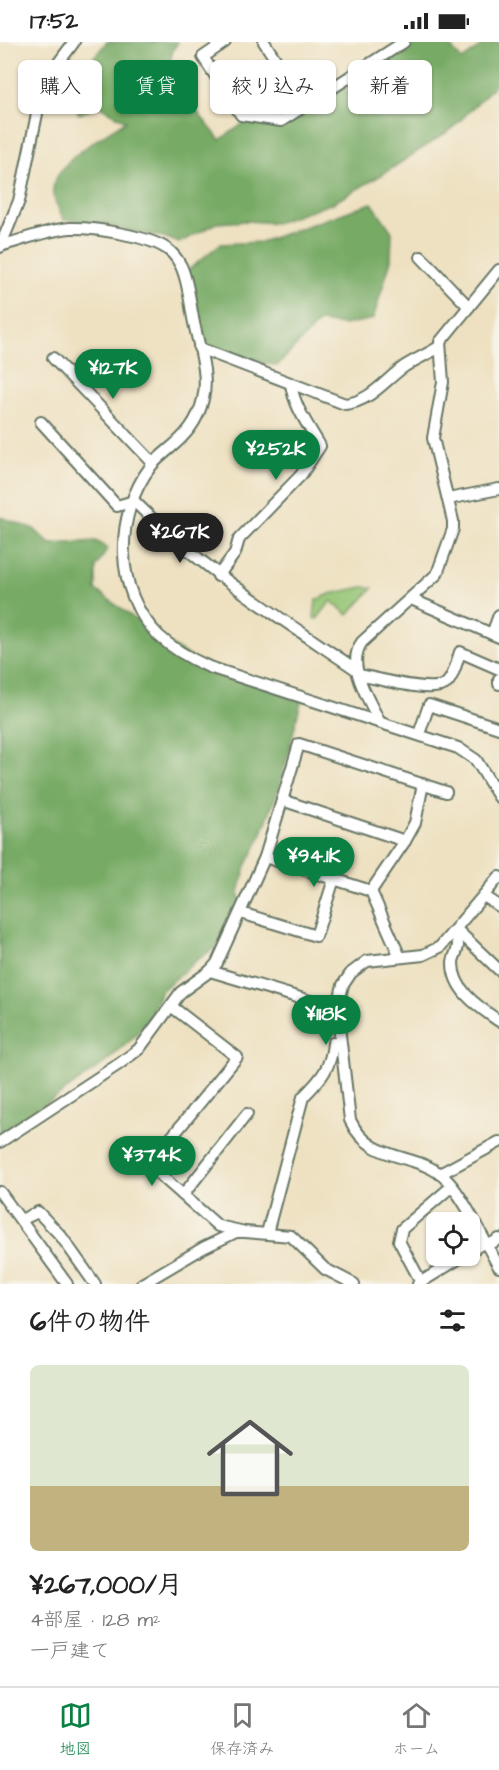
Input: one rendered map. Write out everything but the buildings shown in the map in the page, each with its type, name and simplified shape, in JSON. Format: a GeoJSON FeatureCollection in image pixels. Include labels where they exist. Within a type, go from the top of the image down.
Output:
{"type":"FeatureCollection","features":[{"type":"Feature","properties":{"kind":"street"},"geometry":{"type":"LineString","coordinates":[[0,247],[19,201],[39,104],[51,73],[74,42]]}},
{"type":"Feature","properties":{"kind":"street"},"geometry":{"type":"LineString","coordinates":[[210,68],[203,57],[225,42]]}},
{"type":"Feature","properties":{"kind":"street"},"geometry":{"type":"LineString","coordinates":[[264,42],[276,60]]}},
{"type":"Feature","properties":{"kind":"street"},"geometry":{"type":"LineString","coordinates":[[336,85],[404,42]]}},
{"type":"Feature","properties":{"kind":"street"},"geometry":{"type":"LineString","coordinates":[[240,114],[281,121],[292,114]]}},
{"type":"Feature","properties":{"kind":"street"},"geometry":{"type":"LineString","coordinates":[[0,247],[54,231],[71,228],[92,229],[150,240],[169,250],[181,266],[199,348],[205,388],[195,422],[187,433],[153,463],[144,476],[126,523],[124,542],[125,573],[129,588],[137,605],[158,635],[189,658],[209,667],[452,745],[469,754],[483,769],[498,792]]}},
{"type":"Feature","properties":{"kind":"street"},"geometry":{"type":"LineString","coordinates":[[421,257],[469,307]]}},
{"type":"Feature","properties":{"kind":"street"},"geometry":{"type":"LineString","coordinates":[[379,721],[358,672],[357,651],[362,642],[411,599],[439,570],[453,529],[433,438],[443,382],[440,342],[499,270]]}},
{"type":"Feature","properties":{"kind":"street"},"geometry":{"type":"LineString","coordinates":[[199,348],[345,404],[352,403],[378,389],[404,367],[439,347]]}},
{"type":"Feature","properties":{"kind":"street"},"geometry":{"type":"LineString","coordinates":[[53,357],[153,463]]}},
{"type":"Feature","properties":{"kind":"street"},"geometry":{"type":"LineString","coordinates":[[218,576],[235,553],[239,539],[301,475],[320,446],[298,408],[291,384]]}},
{"type":"Feature","properties":{"kind":"street"},"geometry":{"type":"LineString","coordinates":[[41,423],[117,506],[134,501]]}},
{"type":"Feature","properties":{"kind":"street"},"geometry":{"type":"LineString","coordinates":[[448,499],[499,489]]}},
{"type":"Feature","properties":{"kind":"street"},"geometry":{"type":"LineString","coordinates":[[134,501],[163,531],[218,576],[358,672],[424,687],[441,687],[450,679],[460,652],[499,669]]}},
{"type":"Feature","properties":{"kind":"street"},"geometry":{"type":"LineString","coordinates":[[411,599],[495,635],[499,615]]}},
{"type":"Feature","properties":{"kind":"street"},"geometry":{"type":"LineString","coordinates":[[499,679],[499,684]]}},
{"type":"Feature","properties":{"kind":"street"},"geometry":{"type":"LineString","coordinates":[[419,734],[429,705],[499,728]]}},
{"type":"Feature","properties":{"kind":"street"},"geometry":{"type":"LineString","coordinates":[[0,1142],[119,1064],[139,1048],[181,992],[210,971],[217,963],[265,857],[299,744],[446,792]]}},
{"type":"Feature","properties":{"kind":"street"},"geometry":{"type":"LineString","coordinates":[[371,891],[415,823],[423,784]]}},
{"type":"Feature","properties":{"kind":"street"},"geometry":{"type":"LineString","coordinates":[[282,800],[405,841]]}},
{"type":"Feature","properties":{"kind":"street"},"geometry":{"type":"LineString","coordinates":[[265,857],[371,891],[400,957]]}},
{"type":"Feature","properties":{"kind":"street"},"geometry":{"type":"LineString","coordinates":[[499,877],[440,947],[423,955],[376,958],[357,967],[343,986],[337,1010],[350,1120],[356,1133],[365,1142],[378,1149],[440,1174],[452,1186],[499,1267]]}},
{"type":"Feature","properties":{"kind":"street"},"geometry":{"type":"LineString","coordinates":[[241,913],[316,936],[334,879]]}},
{"type":"Feature","properties":{"kind":"street"},"geometry":{"type":"LineString","coordinates":[[484,896],[499,906]]}},
{"type":"Feature","properties":{"kind":"street"},"geometry":{"type":"LineString","coordinates":[[456,930],[499,970]]}},
{"type":"Feature","properties":{"kind":"street"},"geometry":{"type":"LineString","coordinates":[[456,930],[458,945],[453,962],[459,986],[475,1004],[499,1021]]}},
{"type":"Feature","properties":{"kind":"street"},"geometry":{"type":"LineString","coordinates":[[210,971],[337,1010]]}},
{"type":"Feature","properties":{"kind":"street"},"geometry":{"type":"LineString","coordinates":[[171,1006],[237,1057],[149,1165],[218,1226],[244,1232]]}},
{"type":"Feature","properties":{"kind":"street"},"geometry":{"type":"LineString","coordinates":[[267,1233],[303,1097],[320,1081],[332,1060],[333,1043],[340,1043]]}},
{"type":"Feature","properties":{"kind":"street"},"geometry":{"type":"LineString","coordinates":[[183,1195],[247,1114]]}},
{"type":"Feature","properties":{"kind":"street"},"geometry":{"type":"LineString","coordinates":[[440,1174],[499,1142]]}},
{"type":"Feature","properties":{"kind":"street"},"geometry":{"type":"LineString","coordinates":[[447,1266],[419,1283],[399,1241],[402,1229],[452,1186]]}},
{"type":"Feature","properties":{"kind":"street"},"geometry":{"type":"LineString","coordinates":[[0,1192],[67,1284]]}},
{"type":"Feature","properties":{"kind":"street"},"geometry":{"type":"LineString","coordinates":[[21,1220],[38,1212],[61,1236],[96,1284]]}},
{"type":"Feature","properties":{"kind":"street"},"geometry":{"type":"LineString","coordinates":[[142,1284],[203,1248],[236,1232],[244,1232],[291,1236],[325,1269],[354,1284]]}},
{"type":"Feature","properties":{"kind":"street"},"geometry":{"type":"LineString","coordinates":[[480,1247],[499,1239]]}},
{"type":"Feature","properties":{"kind":"green space"},"geometry":{"type":"Polygon","coordinates":[[[107,42],[178,42],[170,60],[114,60],[114,114],[198,113],[220,140],[244,123],[285,126],[304,114],[336,114],[336,93],[348,86],[348,114],[432,114],[432,60],[388,60],[416,42],[446,42],[462,60],[487,42],[499,42],[499,81],[452,129],[333,203],[276,223],[246,221],[217,223],[179,243],[164,237],[92,221],[64,220],[53,194],[54,183],[60,172],[80,151],[126,121],[102,107],[102,60],[91,60],[107,42]]]}},
{"type":"Feature","properties":{"kind":"green space"},"geometry":{"type":"Polygon","coordinates":[[[372,203],[392,232],[391,260],[373,319],[344,325],[319,322],[277,366],[216,350],[202,337],[187,271],[220,244],[261,242],[372,203]]]}},
{"type":"Feature","properties":{"kind":"green space"},"geometry":{"type":"Polygon","coordinates":[[[0,517],[34,529],[50,544],[96,541],[108,548],[96,567],[96,590],[169,644],[197,661],[302,698],[280,786],[259,841],[246,866],[239,892],[240,906],[229,916],[225,931],[216,947],[161,991],[149,1018],[133,1038],[106,1062],[0,1133],[0,517]]]}},
{"type":"Feature","properties":{"kind":"green space"},"geometry":{"type":"Polygon","coordinates":[[[363,587],[373,588],[348,615],[331,601],[317,619],[314,618],[316,600],[330,594],[363,587]]]}}]}
